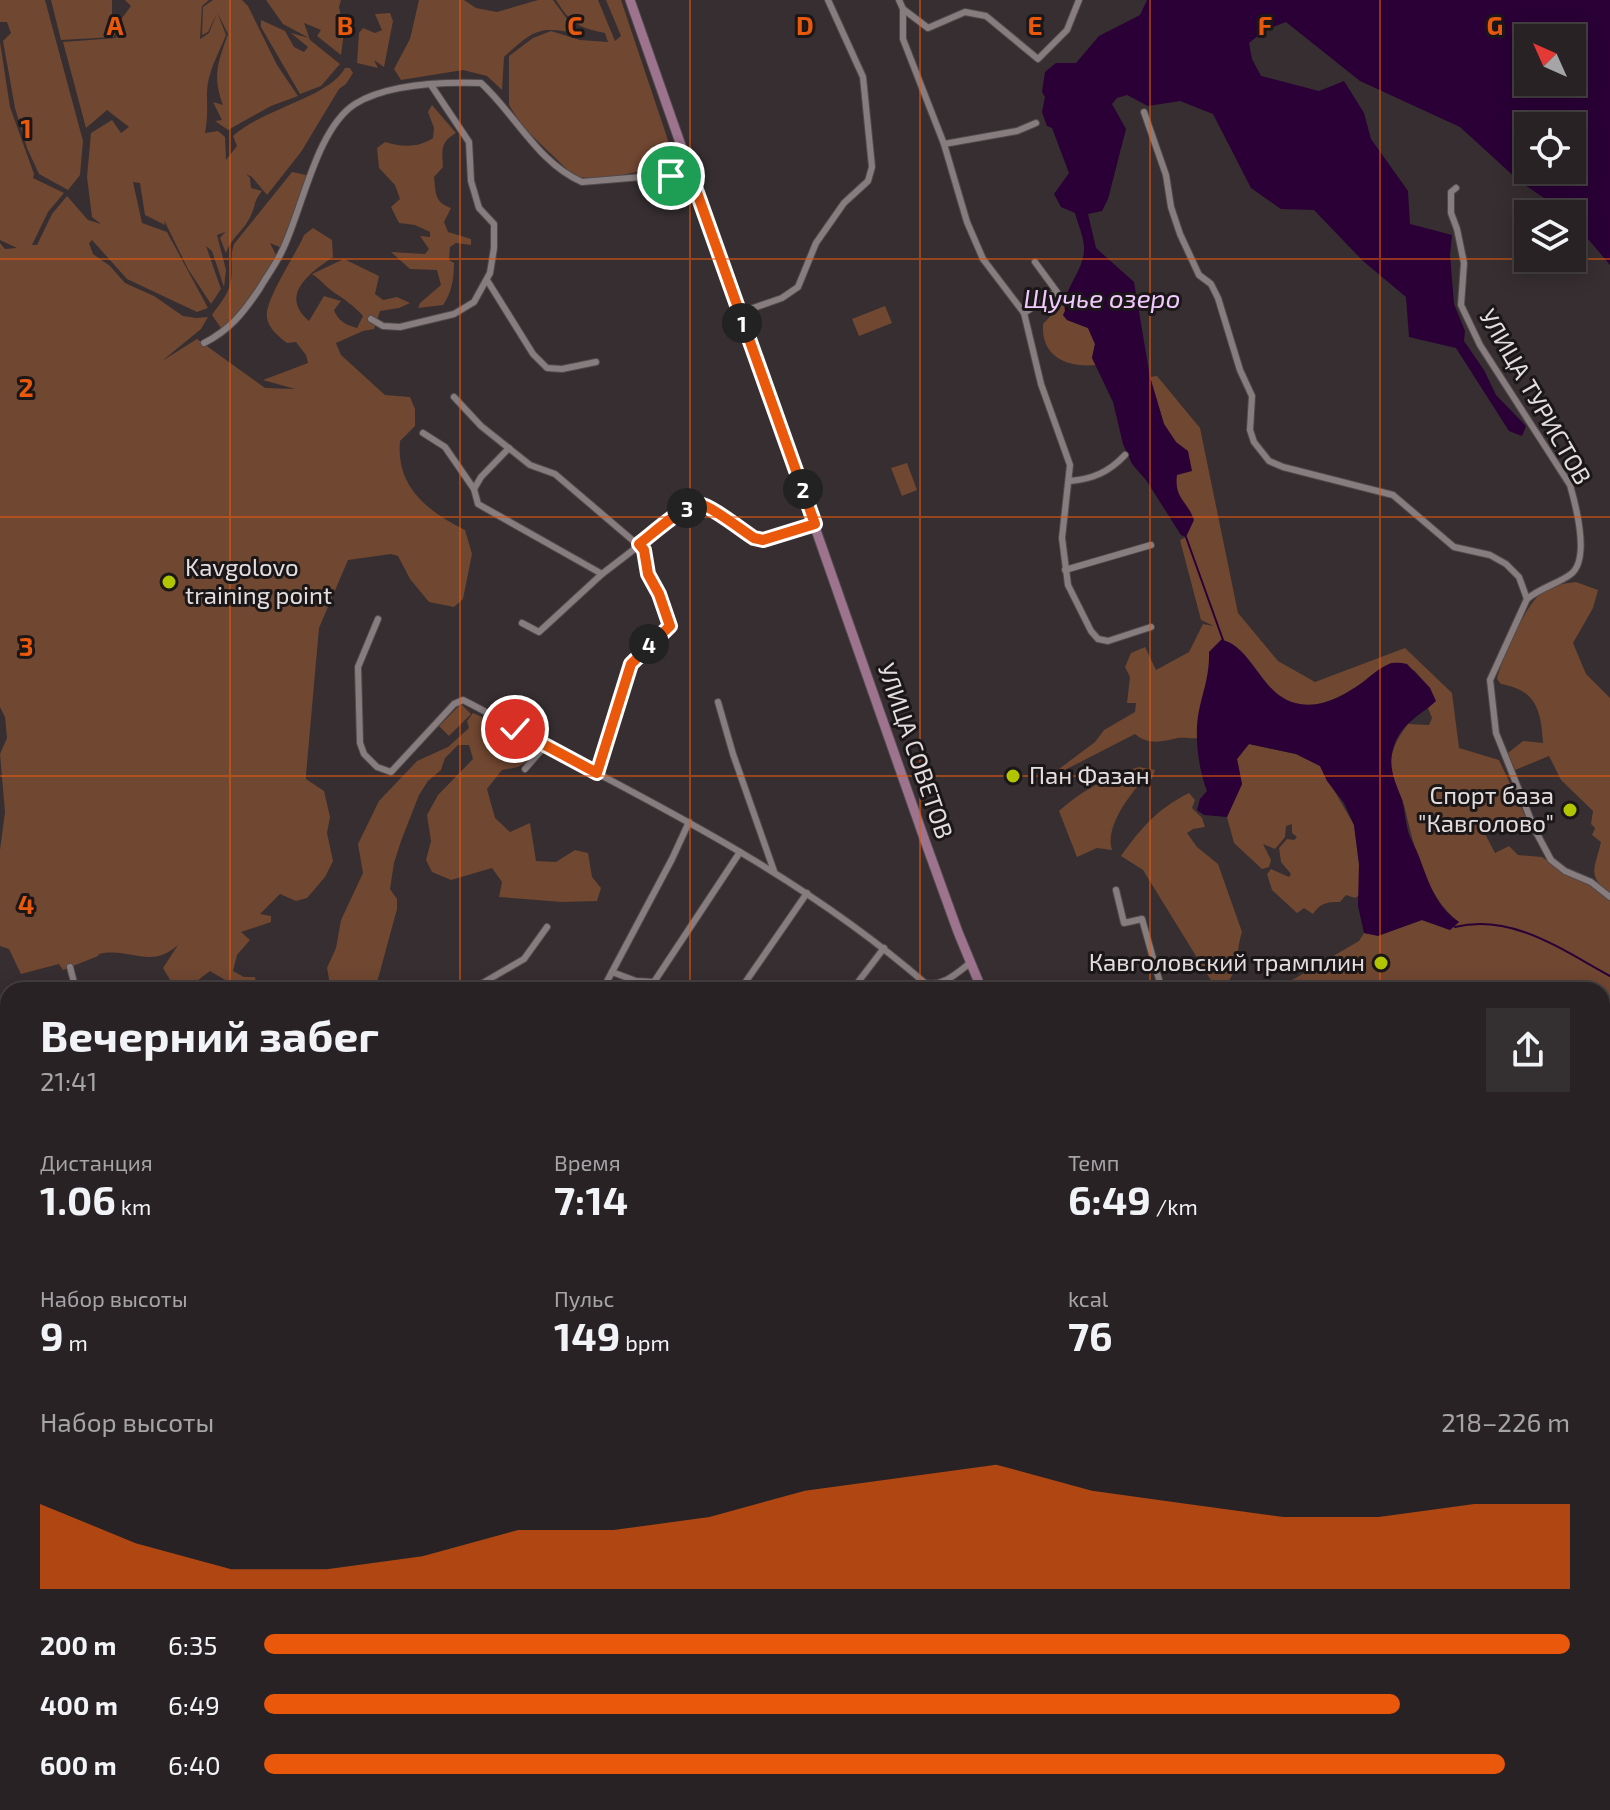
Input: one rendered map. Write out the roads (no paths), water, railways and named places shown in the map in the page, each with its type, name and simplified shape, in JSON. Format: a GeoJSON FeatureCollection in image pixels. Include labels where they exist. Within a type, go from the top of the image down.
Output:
{"type":"FeatureCollection","features":[{"type":"Feature","properties":{"kind":"main road","name":"УЛИЦА СОВЕТОВ"},"geometry":{"type":"LineString","coordinates":[[630,0],[978,982]]}},
{"type":"Feature","properties":{"kind":"street"},"geometry":{"type":"LineString","coordinates":[[739,313],[782,298],[798,287],[816,243],[844,203],[868,181],[872,167],[863,77],[828,0]]}},
{"type":"Feature","properties":{"kind":"street"},"geometry":{"type":"LineString","coordinates":[[899,0],[903,9],[903,39],[944,144],[977,249],[1024,313],[1041,384],[1063,441],[1070,465],[1070,481],[1062,525],[1065,570],[1072,593],[1098,639],[1108,641],[1151,627]]}},
{"type":"Feature","properties":{"kind":"street"},"geometry":{"type":"LineString","coordinates":[[903,9],[928,28],[965,12],[986,16],[1038,59],[1067,30],[1079,0]]}},
{"type":"Feature","properties":{"kind":"street"},"geometry":{"type":"LineString","coordinates":[[204,343],[224,333],[245,312],[282,252],[333,126],[353,105],[373,95],[431,85],[481,83],[552,163],[582,182],[690,173]]}},
{"type":"Feature","properties":{"kind":"street"},"geometry":{"type":"LineString","coordinates":[[371,319],[383,326],[400,327],[454,314],[474,302],[487,280],[494,248],[494,224],[479,208],[471,181],[469,142],[431,85]]}},
{"type":"Feature","properties":{"kind":"street"},"geometry":{"type":"LineString","coordinates":[[1144,112],[1166,175],[1171,207],[1180,234],[1199,275],[1211,284],[1218,298],[1240,370],[1252,396],[1250,430],[1269,461],[1393,495],[1454,547],[1490,555],[1506,564],[1519,577],[1527,599],[1490,680],[1496,733],[1535,830],[1551,860],[1565,871],[1591,882],[1610,897]]}},
{"type":"Feature","properties":{"kind":"street"},"geometry":{"type":"LineString","coordinates":[[944,144],[1017,131],[1036,123]]}},
{"type":"Feature","properties":{"kind":"street","name":"УЛИЦА ТУРИСТОВ"},"geometry":{"type":"LineString","coordinates":[[1456,188],[1451,192],[1451,213],[1464,263],[1461,305],[1480,345],[1570,485],[1574,501],[1582,555],[1578,565],[1572,573],[1527,599]]}},
{"type":"Feature","properties":{"kind":"street"},"geometry":{"type":"LineString","coordinates":[[1024,313],[1057,292],[1035,262]]}},
{"type":"Feature","properties":{"kind":"street"},"geometry":{"type":"LineString","coordinates":[[487,280],[533,354],[547,368],[562,369],[596,362]]}},
{"type":"Feature","properties":{"kind":"street"},"geometry":{"type":"LineString","coordinates":[[454,397],[472,418],[530,465],[555,474],[644,550],[648,574],[670,626],[631,664],[597,773]]}},
{"type":"Feature","properties":{"kind":"street"},"geometry":{"type":"LineString","coordinates":[[423,433],[445,447],[474,489],[478,504],[602,574]]}},
{"type":"Feature","properties":{"kind":"street"},"geometry":{"type":"LineString","coordinates":[[474,489],[509,448]]}},
{"type":"Feature","properties":{"kind":"street"},"geometry":{"type":"LineString","coordinates":[[1070,481],[1104,473],[1125,455]]}},
{"type":"Feature","properties":{"kind":"street"},"geometry":{"type":"LineString","coordinates":[[522,623],[539,632],[602,574],[689,507],[700,504],[754,538],[763,540],[815,524]]}},
{"type":"Feature","properties":{"kind":"street"},"geometry":{"type":"LineString","coordinates":[[1065,570],[1151,545]]}},
{"type":"Feature","properties":{"kind":"street"},"geometry":{"type":"LineString","coordinates":[[378,619],[358,667],[361,749],[377,767],[391,772],[454,704],[463,700],[774,871],[884,948],[924,982]]}},
{"type":"Feature","properties":{"kind":"street"},"geometry":{"type":"LineString","coordinates":[[718,702],[774,871]]}},
{"type":"Feature","properties":{"kind":"street"},"geometry":{"type":"LineString","coordinates":[[525,769],[545,746]]}},
{"type":"Feature","properties":{"kind":"street"},"geometry":{"type":"LineString","coordinates":[[607,982],[689,822]]}},
{"type":"Feature","properties":{"kind":"street"},"geometry":{"type":"LineString","coordinates":[[612,972],[636,981],[654,982],[740,852]]}},
{"type":"Feature","properties":{"kind":"street"},"geometry":{"type":"LineString","coordinates":[[1116,890],[1124,923],[1142,919],[1160,982]]}},
{"type":"Feature","properties":{"kind":"street"},"geometry":{"type":"LineString","coordinates":[[746,982],[807,893]]}},
{"type":"Feature","properties":{"kind":"street"},"geometry":{"type":"LineString","coordinates":[[484,982],[524,959],[547,927]]}},
{"type":"Feature","properties":{"kind":"street"},"geometry":{"type":"LineString","coordinates":[[858,982],[884,948]]}},
{"type":"Feature","properties":{"kind":"street"},"geometry":{"type":"LineString","coordinates":[[943,982],[970,963]]}},
{"type":"Feature","properties":{"kind":"street"},"geometry":{"type":"LineString","coordinates":[[70,967],[74,982]]}},
{"type":"Feature","properties":{"kind":"water","name":"Щучье озеро"},"geometry":{"type":"Polygon","coordinates":[[[1147,0],[1610,0],[1610,265],[1586,237],[1586,200],[1547,200],[1524,184],[1586,184],[1586,112],[1514,112],[1514,176],[1460,127],[1360,81],[1286,22],[1265,30],[1249,43],[1252,59],[1261,76],[1319,91],[1344,81],[1364,113],[1371,139],[1408,191],[1410,224],[1452,235],[1450,255],[1454,304],[1465,331],[1464,341],[1484,370],[1496,395],[1526,426],[1522,436],[1509,431],[1456,348],[1409,337],[1406,297],[1363,261],[1314,210],[1281,209],[1251,188],[1213,114],[1180,101],[1148,106],[1127,95],[1117,98],[1112,104],[1126,129],[1108,199],[1102,211],[1088,214],[1096,248],[1134,282],[1150,377],[1164,424],[1176,442],[1188,451],[1192,471],[1177,475],[1177,489],[1194,520],[1186,537],[1181,535],[1146,480],[1132,464],[1123,444],[1113,402],[1092,358],[1095,344],[1088,328],[1067,320],[1063,315],[1067,296],[1083,259],[1084,246],[1075,213],[1061,207],[1054,194],[1069,173],[1052,128],[1047,126],[1042,112],[1045,97],[1042,92],[1045,72],[1056,63],[1076,63],[1099,36],[1140,15],[1147,0]]]}},
{"type":"Feature","properties":{"kind":"water"},"geometry":{"type":"Polygon","coordinates":[[[1221,640],[1242,652],[1275,692],[1286,700],[1300,704],[1317,704],[1341,696],[1393,663],[1407,664],[1430,688],[1436,701],[1412,720],[1397,738],[1392,767],[1409,834],[1429,883],[1444,908],[1459,922],[1450,930],[1422,920],[1378,936],[1364,933],[1358,906],[1359,864],[1354,825],[1320,766],[1296,754],[1249,744],[1237,759],[1242,784],[1227,817],[1204,815],[1197,810],[1200,799],[1207,791],[1198,752],[1198,718],[1208,673],[1209,652],[1221,640]]]}},
{"type":"Feature","properties":{"kind":"waterway"},"geometry":{"type":"LineString","coordinates":[[1186,537],[1223,640]]}},
{"type":"Feature","properties":{"kind":"waterway"},"geometry":{"type":"LineString","coordinates":[[1455,927],[1476,924],[1516,929],[1555,945],[1610,976]]}},
{"type":"Feature","properties":{"kind":"place","name":"Kavgolovo training point"},"geometry":{"type":"Point","coordinates":[169,582]}},
{"type":"Feature","properties":{"kind":"place","name":"Пан Фазан"},"geometry":{"type":"Point","coordinates":[1013,776]}},
{"type":"Feature","properties":{"kind":"place","name":"Спорт база \"Кавголово\""},"geometry":{"type":"Point","coordinates":[1570,810]}},
{"type":"Feature","properties":{"kind":"place","name":"Кавголовский трамплин"},"geometry":{"type":"Point","coordinates":[1381,963]}}]}
